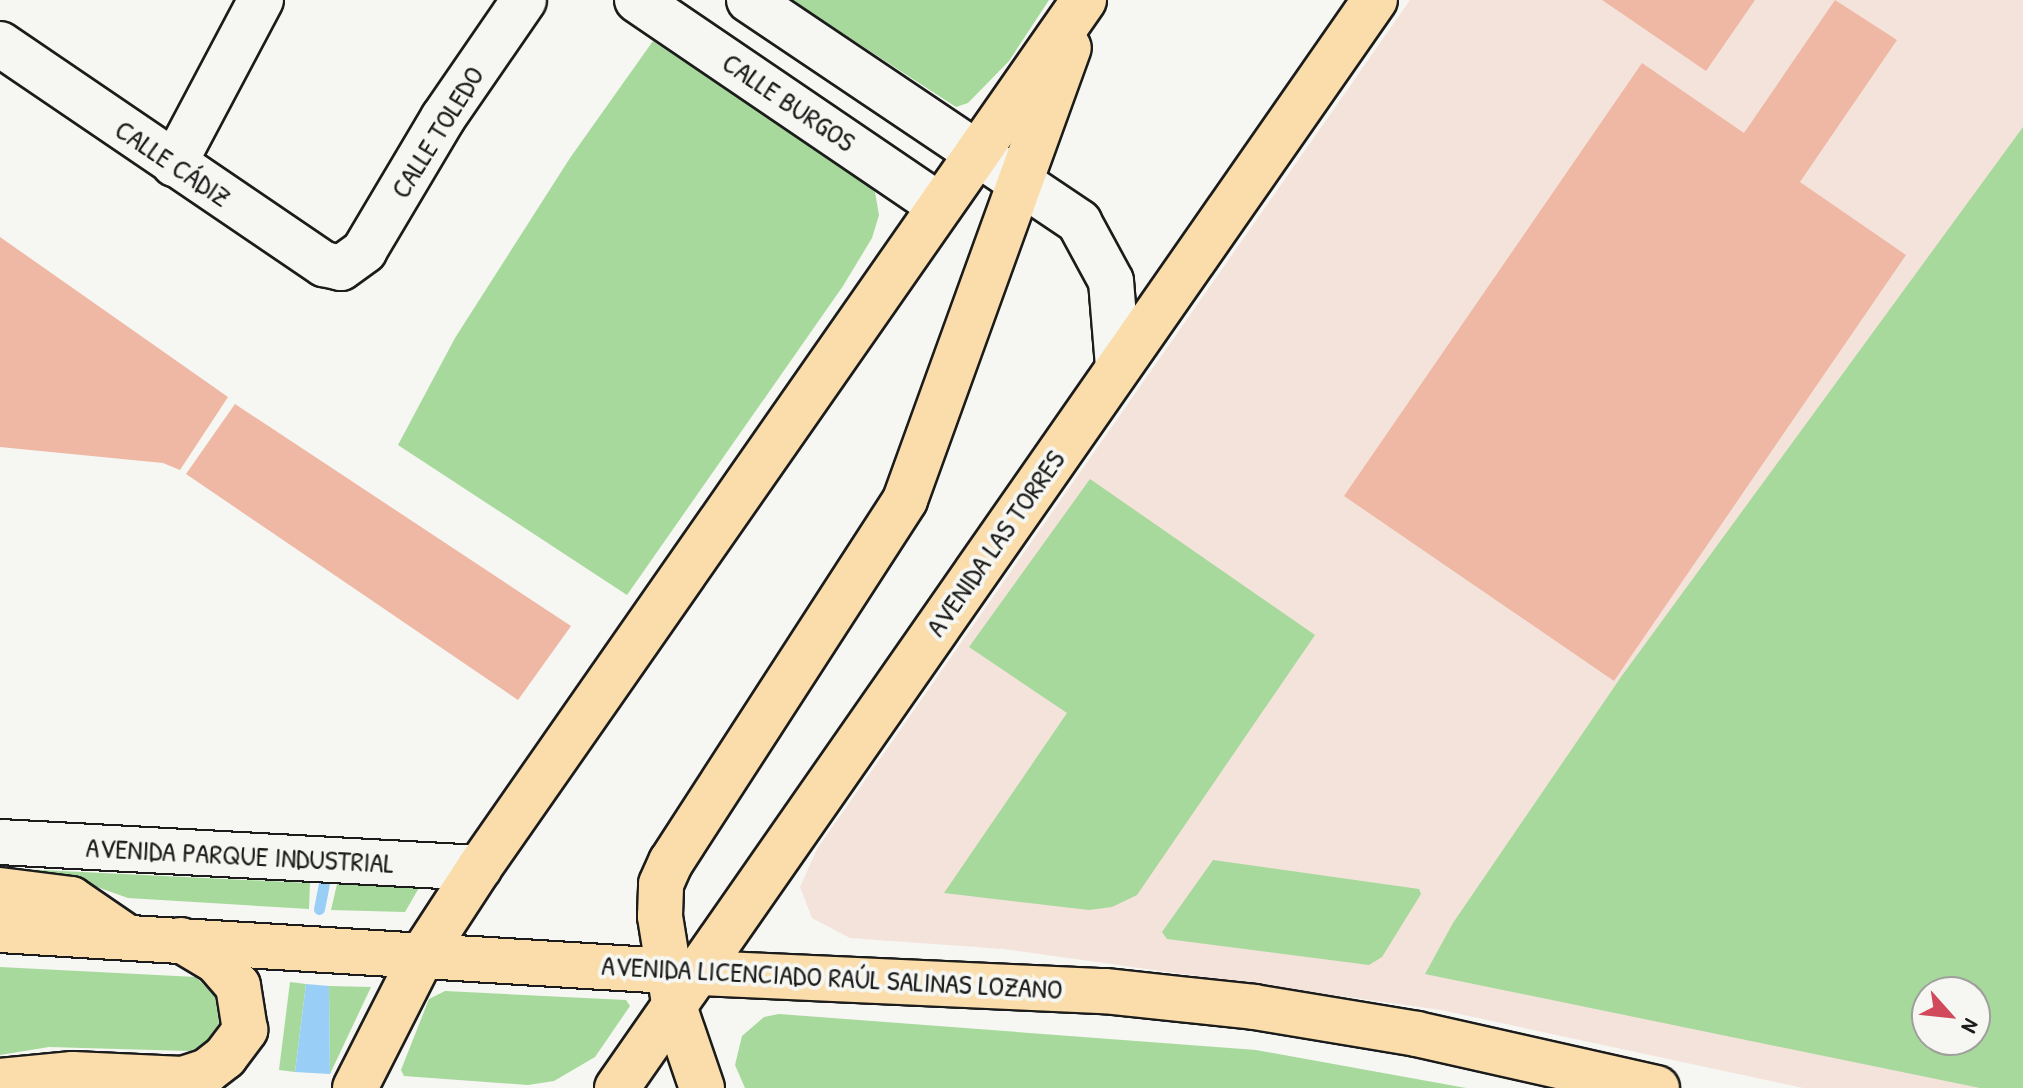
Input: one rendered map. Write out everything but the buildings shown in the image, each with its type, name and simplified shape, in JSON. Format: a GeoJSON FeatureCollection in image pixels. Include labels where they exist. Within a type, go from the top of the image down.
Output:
{"type":"FeatureCollection","features":[{"type":"Feature","properties":{"kind":"main road"},"geometry":{"type":"LineString","coordinates":[[355,1088],[423,954],[479,868],[1085,0]]}},
{"type":"Feature","properties":{"kind":"main road"},"geometry":{"type":"LineString","coordinates":[[702,1088],[660,899],[671,862],[905,500],[1085,0]]}},
{"type":"Feature","properties":{"kind":"main road","name":"AVENIDA LAS TORRES"},"geometry":{"type":"LineString","coordinates":[[617,1088],[677,971],[726,935],[1118,366],[1375,0]]}},
{"type":"Feature","properties":{"kind":"main road"},"geometry":{"type":"LineString","coordinates":[[0,890],[71,899],[125,936]]}},
{"type":"Feature","properties":{"kind":"main road","name":"AVENIDA LICENCIADO RAÚL SALINAS LOZANO"},"geometry":{"type":"LineString","coordinates":[[0,930],[677,971],[1105,991],[1254,1007],[1560,1075],[1657,1088]]}},
{"type":"Feature","properties":{"kind":"main road"},"geometry":{"type":"LineString","coordinates":[[0,1081],[73,1074],[183,1079],[207,1071],[225,1057],[245,1030],[238,986],[216,961],[181,940]]}},
{"type":"Feature","properties":{"kind":"street"},"geometry":{"type":"LineString","coordinates":[[174,164],[261,0]]}},
{"type":"Feature","properties":{"kind":"street","name":"CALLE TOLEDO"},"geometry":{"type":"LineString","coordinates":[[351,265],[524,0]]}},
{"type":"Feature","properties":{"kind":"street","name":"CALLE BURGOS"},"geometry":{"type":"LineString","coordinates":[[637,0],[940,206]]}},
{"type":"Feature","properties":{"kind":"street"},"geometry":{"type":"LineString","coordinates":[[749,0],[976,155],[1021,180],[1079,222],[1104,260],[1111,281],[1118,366]]}},
{"type":"Feature","properties":{"kind":"street","name":"CALLE CÁDIZ"},"geometry":{"type":"LineString","coordinates":[[0,44],[324,264],[351,265]]}},
{"type":"Feature","properties":{"kind":"street","name":"AVENIDA PARQUE INDUSTRIAL"},"geometry":{"type":"LineString","coordinates":[[0,842],[479,868]]}},
{"type":"Feature","properties":{"kind":"shaded area"},"geometry":{"type":"Polygon","coordinates":[[[1410,0],[2023,0],[2023,1088],[1803,1088],[1441,1010],[1003,949],[850,938],[812,918],[800,887],[817,849],[1410,0]]]}},
{"type":"Feature","properties":{"kind":"green space"},"geometry":{"type":"Polygon","coordinates":[[[791,0],[1049,0],[1009,61],[968,103],[956,107],[791,0]]]}},
{"type":"Feature","properties":{"kind":"green space"},"geometry":{"type":"Polygon","coordinates":[[[653,41],[863,180],[875,192],[879,215],[872,238],[843,286],[627,595],[398,445],[455,338],[570,158],[653,41]]]}},
{"type":"Feature","properties":{"kind":"green space"},"geometry":{"type":"Polygon","coordinates":[[[2023,127],[2023,1088],[1980,1088],[1425,974],[1453,923],[1621,677],[2023,127]]]}},
{"type":"Feature","properties":{"kind":"green space"},"geometry":{"type":"Polygon","coordinates":[[[1090,479],[1315,635],[1137,895],[1112,907],[1089,910],[944,893],[1067,713],[969,647],[1090,479]]]}},
{"type":"Feature","properties":{"kind":"green space"},"geometry":{"type":"Polygon","coordinates":[[[1213,860],[1419,889],[1421,894],[1382,957],[1369,965],[1167,939],[1162,932],[1213,860]]]}},
{"type":"Feature","properties":{"kind":"green space"},"geometry":{"type":"Polygon","coordinates":[[[0,868],[310,883],[309,909],[128,898],[69,877],[0,874],[0,868]]]}},
{"type":"Feature","properties":{"kind":"green space"},"geometry":{"type":"Polygon","coordinates":[[[337,884],[420,886],[405,912],[331,910],[337,884]]]}},
{"type":"Feature","properties":{"kind":"green space"},"geometry":{"type":"Polygon","coordinates":[[[0,967],[196,977],[215,996],[219,1023],[205,1045],[190,1051],[49,1047],[0,1055],[0,967]]]}},
{"type":"Feature","properties":{"kind":"green space"},"geometry":{"type":"Polygon","coordinates":[[[290,982],[306,984],[295,1072],[279,1070],[290,982]]]}},
{"type":"Feature","properties":{"kind":"green space"},"geometry":{"type":"Polygon","coordinates":[[[329,986],[371,987],[330,1074],[329,986]]]}},
{"type":"Feature","properties":{"kind":"green space"},"geometry":{"type":"Polygon","coordinates":[[[445,991],[626,1000],[630,1006],[595,1057],[554,1081],[528,1085],[404,1076],[401,1070],[429,999],[445,991]]]}},
{"type":"Feature","properties":{"kind":"green space"},"geometry":{"type":"Polygon","coordinates":[[[779,1014],[1256,1050],[1466,1088],[745,1088],[735,1065],[742,1036],[764,1017],[779,1014]]]}},
{"type":"Feature","properties":{"kind":"water"},"geometry":{"type":"Polygon","coordinates":[[[306,984],[329,986],[330,1074],[295,1072],[306,984]]]}},
{"type":"Feature","properties":{"kind":"waterway"},"geometry":{"type":"LineString","coordinates":[[319,909],[324,883]]}}]}
